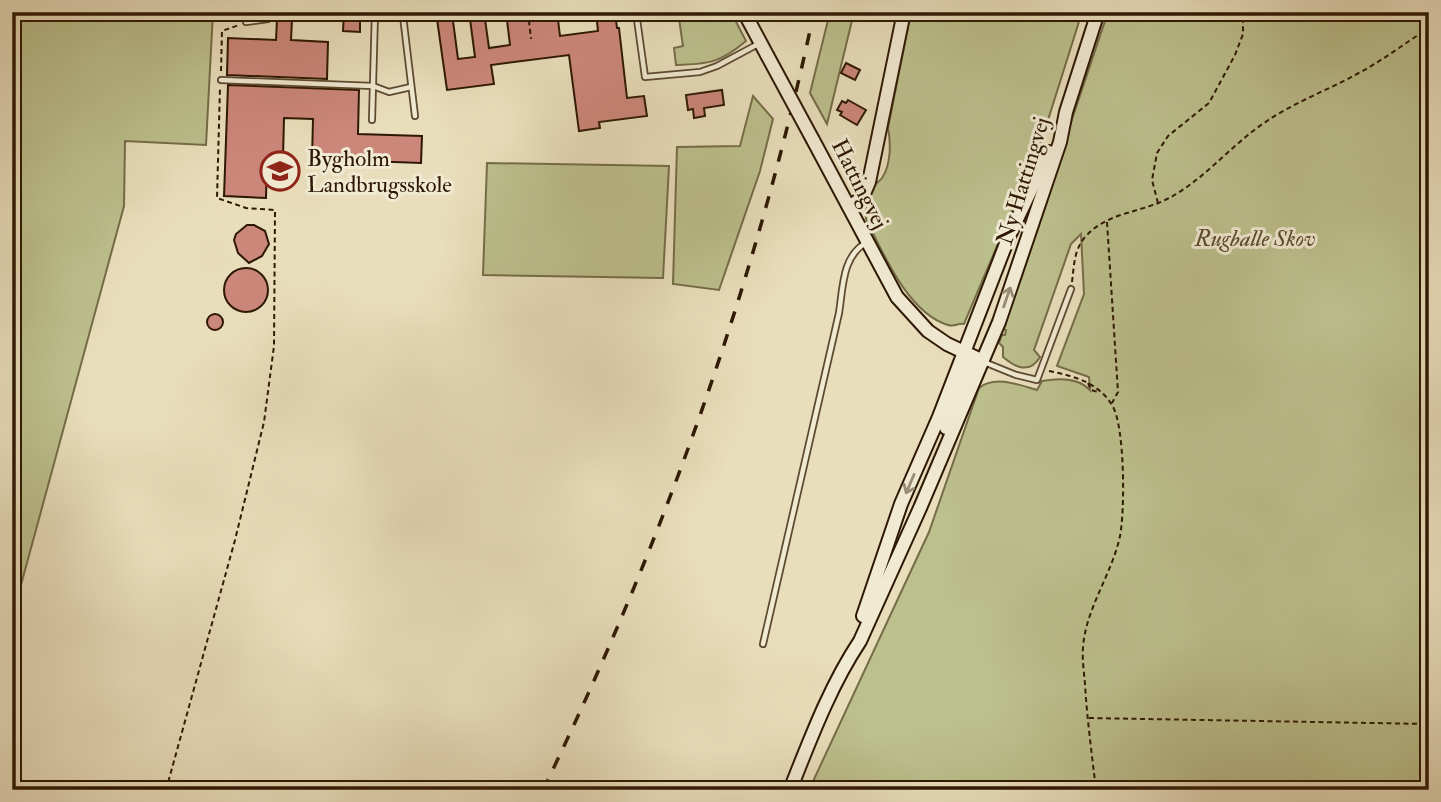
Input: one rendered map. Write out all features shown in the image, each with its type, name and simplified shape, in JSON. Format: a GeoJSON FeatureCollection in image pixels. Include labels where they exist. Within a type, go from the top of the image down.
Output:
{"type":"FeatureCollection","features":[{"type":"Feature","properties":{"kind":"street","name":"Hattingvej"},"geometry":{"type":"LineString","coordinates":[[744,12],[897,297],[928,331],[983,361]]}},
{"type":"Feature","properties":{"kind":"street"},"geometry":{"type":"LineString","coordinates":[[849,207],[862,198],[869,182],[904,12]]}},
{"type":"Feature","properties":{"kind":"street","name":"Ny Hattingvej"},"geometry":{"type":"LineString","coordinates":[[983,361],[1054,160],[1066,112],[1098,12]]}},
{"type":"Feature","properties":{"kind":"street"},"geometry":{"type":"LineString","coordinates":[[790,790],[848,659],[901,504],[965,353],[1009,236],[1033,190],[1066,112]]}},
{"type":"Feature","properties":{"kind":"street"},"geometry":{"type":"LineString","coordinates":[[920,508],[931,466],[969,371],[970,363],[965,353]]}},
{"type":"Feature","properties":{"kind":"street"},"geometry":{"type":"LineString","coordinates":[[848,659],[860,641],[983,361]]}},
{"type":"Feature","properties":{"kind":"lane"},"geometry":{"type":"LineString","coordinates":[[246,22],[268,19],[278,12]]}},
{"type":"Feature","properties":{"kind":"lane"},"geometry":{"type":"LineString","coordinates":[[372,120],[375,12]]}},
{"type":"Feature","properties":{"kind":"lane"},"geometry":{"type":"LineString","coordinates":[[636,12],[645,77],[700,72],[761,43]]}},
{"type":"Feature","properties":{"kind":"lane"},"geometry":{"type":"LineString","coordinates":[[403,16],[415,117]]}},
{"type":"Feature","properties":{"kind":"lane"},"geometry":{"type":"LineString","coordinates":[[220,80],[373,86],[388,92],[411,87]]}},
{"type":"Feature","properties":{"kind":"lane"},"geometry":{"type":"LineString","coordinates":[[763,644],[839,313],[848,259],[857,248],[866,243]]}},
{"type":"Feature","properties":{"kind":"lane"},"geometry":{"type":"LineString","coordinates":[[983,361],[1016,375],[1037,380],[1071,289]]}},
{"type":"Feature","properties":{"kind":"path"},"geometry":{"type":"LineString","coordinates":[[528,12],[531,39]]}},
{"type":"Feature","properties":{"kind":"path"},"geometry":{"type":"LineString","coordinates":[[1158,203],[1152,180],[1157,153],[1168,136],[1209,103],[1235,55],[1243,34],[1243,12]]}},
{"type":"Feature","properties":{"kind":"path"},"geometry":{"type":"LineString","coordinates":[[166,790],[232,553],[258,448],[274,346],[275,210],[246,208],[217,198],[222,31],[246,22]]}},
{"type":"Feature","properties":{"kind":"path"},"geometry":{"type":"LineString","coordinates":[[1071,289],[1076,252],[1086,236],[1112,217],[1172,197],[1213,168],[1247,134],[1271,118],[1359,73],[1429,28]]}},
{"type":"Feature","properties":{"kind":"path"},"geometry":{"type":"LineString","coordinates":[[1107,221],[1118,392],[1112,404]]}},
{"type":"Feature","properties":{"kind":"path"},"geometry":{"type":"LineString","coordinates":[[1041,370],[1081,378],[1100,391],[1112,404],[1119,429],[1122,512],[1120,536],[1088,622],[1082,648],[1096,790]]}},
{"type":"Feature","properties":{"kind":"path"},"geometry":{"type":"LineString","coordinates":[[1087,718],[1429,724]]}},
{"type":"Feature","properties":{"kind":"green space"},"geometry":{"type":"Polygon","coordinates":[[[67,12],[213,12],[206,145],[125,141],[124,206],[12,618],[12,19],[67,12]]]}},
{"type":"Feature","properties":{"kind":"green space"},"geometry":{"type":"Polygon","coordinates":[[[678,12],[731,12],[746,41],[714,61],[676,65],[674,48],[683,46],[678,12]]]}},
{"type":"Feature","properties":{"kind":"green space"},"geometry":{"type":"Polygon","coordinates":[[[830,12],[854,12],[827,124],[810,93],[830,12]]]}},
{"type":"Feature","properties":{"kind":"green space"},"geometry":{"type":"Polygon","coordinates":[[[911,12],[1082,12],[1031,174],[1011,213],[964,324],[952,326],[934,318],[909,295],[898,280],[866,219],[868,197],[885,173],[889,160],[888,128],[911,12]]]}},
{"type":"Feature","properties":{"kind":"green space","name":"Rugballe Skov"},"geometry":{"type":"Polygon","coordinates":[[[1108,12],[1429,12],[1429,790],[809,790],[929,532],[979,388],[992,382],[1000,382],[1037,390],[1042,381],[1061,379],[1080,383],[1090,390],[1089,377],[1057,366],[1084,294],[1081,234],[1071,244],[1034,350],[1040,357],[1032,366],[1023,368],[1003,357],[1003,347],[999,343],[1002,335],[1005,335],[1006,330],[1002,328],[1108,12]]]}},
{"type":"Feature","properties":{"kind":"green space"},"geometry":{"type":"Polygon","coordinates":[[[753,96],[773,119],[760,171],[719,290],[673,284],[677,147],[740,146],[753,96]]]}},
{"type":"Feature","properties":{"kind":"green space"},"geometry":{"type":"Polygon","coordinates":[[[487,163],[669,166],[663,278],[483,275],[487,163]]]}},
{"type":"Feature","properties":{"kind":"building"},"geometry":{"type":"Polygon","coordinates":[[[344,12],[360,12],[360,32],[343,31],[344,12]]]}},
{"type":"Feature","properties":{"kind":"building"},"geometry":{"type":"Polygon","coordinates":[[[436,12],[484,12],[489,48],[510,45],[506,12],[557,12],[560,36],[598,31],[596,12],[615,12],[627,98],[644,96],[647,116],[599,122],[600,128],[579,131],[569,55],[491,65],[494,84],[447,90],[436,12]],[[470,19],[453,21],[458,59],[475,57],[470,19]]]}},
{"type":"Feature","properties":{"kind":"building"},"geometry":{"type":"Polygon","coordinates":[[[277,19],[292,19],[291,40],[328,42],[327,79],[227,75],[228,38],[276,40],[277,19]]]}},
{"type":"Feature","properties":{"kind":"building"},"geometry":{"type":"Polygon","coordinates":[[[846,63],[860,70],[855,80],[841,73],[846,63]]]}},
{"type":"Feature","properties":{"kind":"building"},"geometry":{"type":"Polygon","coordinates":[[[228,85],[359,90],[358,134],[422,136],[421,163],[312,159],[313,119],[284,118],[283,158],[267,158],[266,198],[224,196],[228,85]]]}},
{"type":"Feature","properties":{"kind":"building"},"geometry":{"type":"Polygon","coordinates":[[[722,90],[724,105],[704,108],[705,116],[694,118],[693,109],[688,110],[686,95],[722,90]]]}},
{"type":"Feature","properties":{"kind":"building"},"geometry":{"type":"Polygon","coordinates":[[[848,100],[866,110],[857,125],[840,115],[842,112],[837,110],[842,101],[846,103],[848,100]]]}},
{"type":"Feature","properties":{"kind":"building"},"geometry":{"type":"Polygon","coordinates":[[[247,225],[254,225],[265,231],[269,244],[262,256],[249,263],[238,253],[234,240],[236,234],[247,225]]]}},
{"type":"Feature","properties":{"kind":"building"},"geometry":{"type":"Polygon","coordinates":[[[246,268],[261,275],[268,290],[261,305],[246,312],[231,305],[224,290],[231,275],[246,268]]]}},
{"type":"Feature","properties":{"kind":"building"},"geometry":{"type":"Polygon","coordinates":[[[212,314],[218,314],[223,322],[221,328],[212,330],[207,325],[207,319],[212,314]]]}},
{"type":"Feature","properties":{"kind":"railway"},"geometry":{"type":"LineString","coordinates":[[543,790],[628,602],[702,409],[764,212],[791,113],[814,12]]}},
{"type":"Feature","properties":{"kind":"place","name":"Bygholm Landbrugsskole"},"geometry":{"type":"Point","coordinates":[280,171]}}]}
